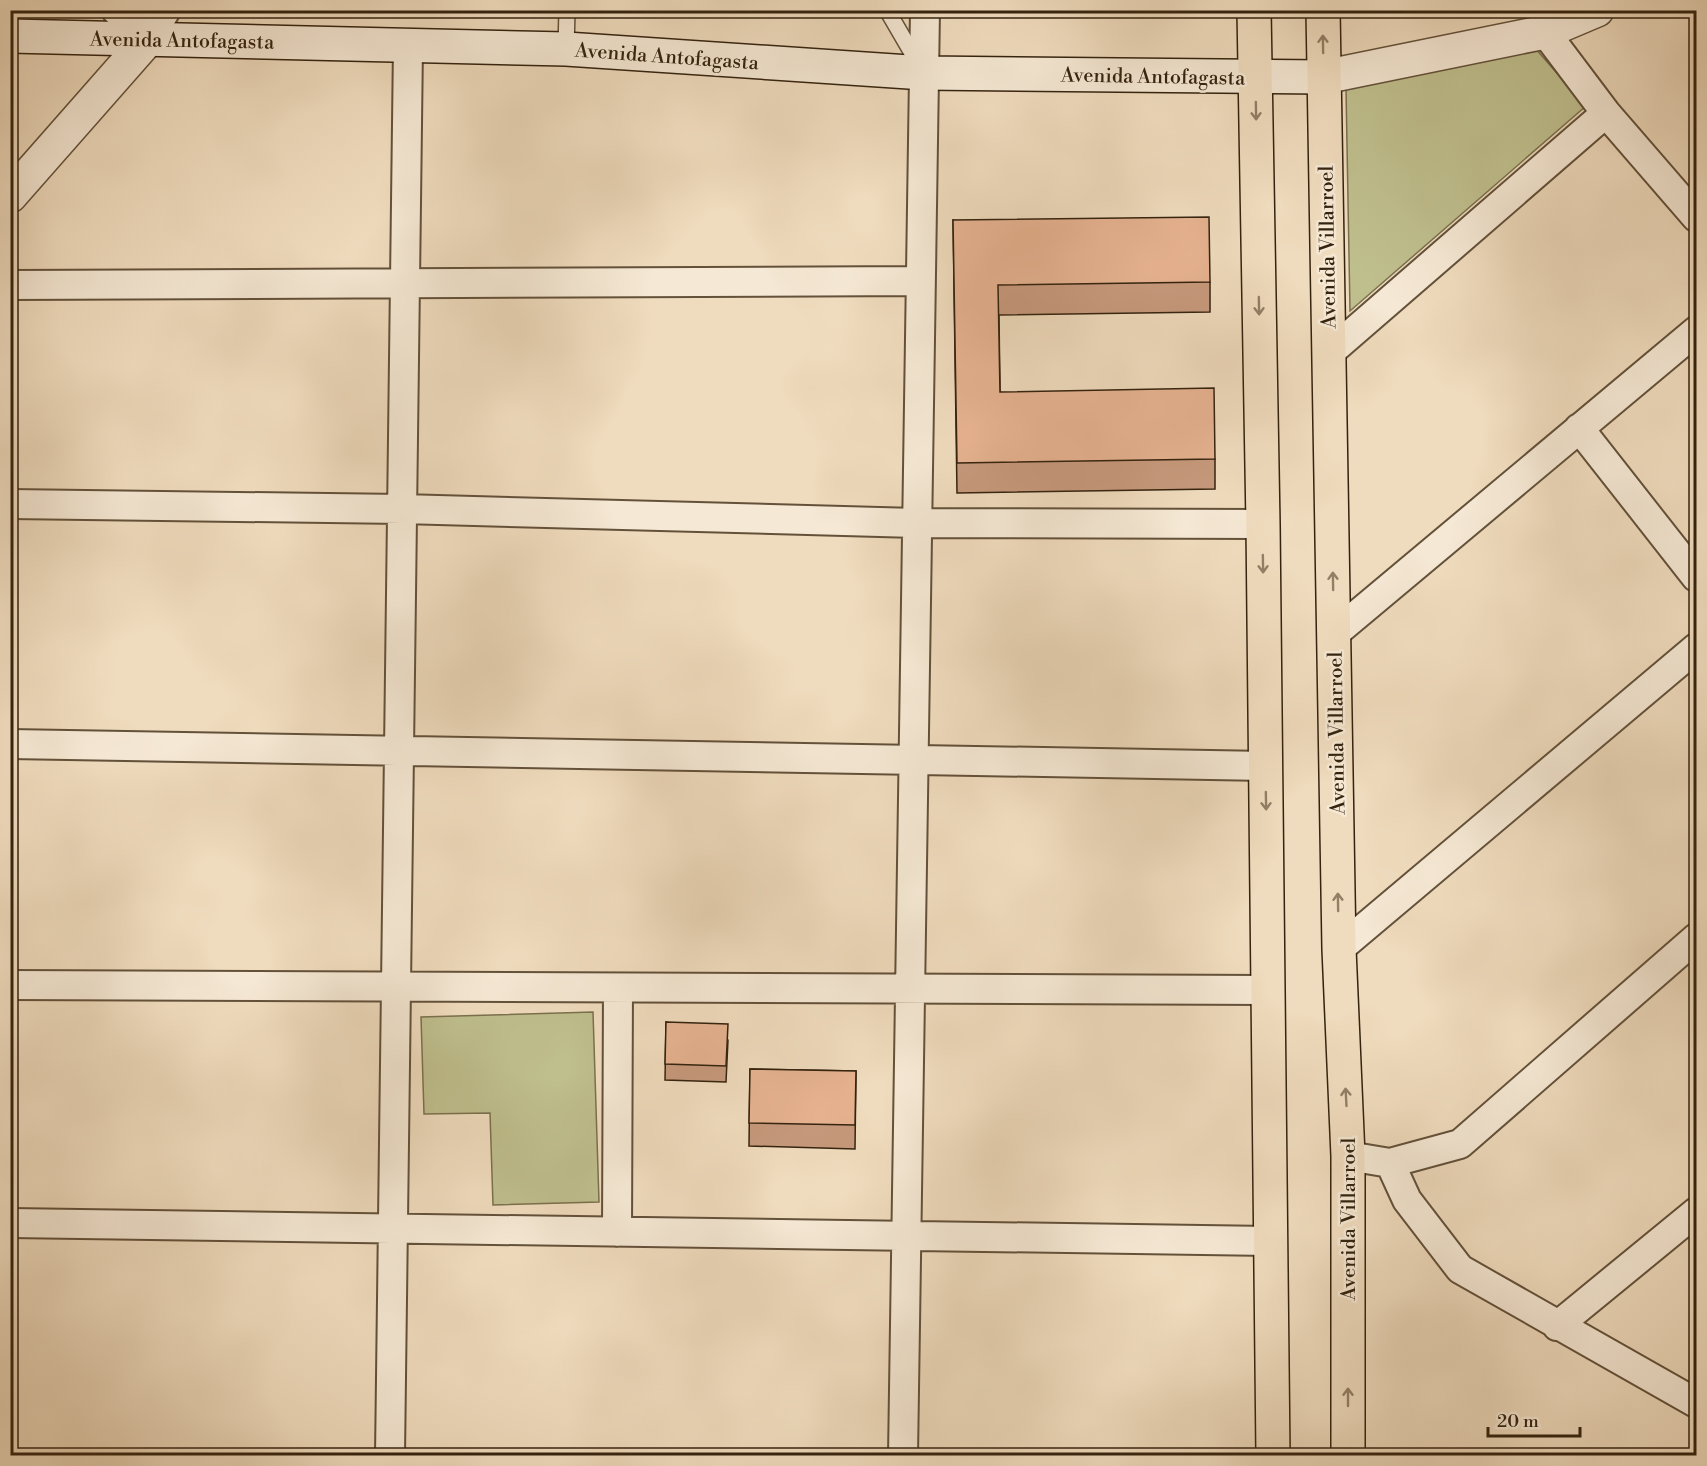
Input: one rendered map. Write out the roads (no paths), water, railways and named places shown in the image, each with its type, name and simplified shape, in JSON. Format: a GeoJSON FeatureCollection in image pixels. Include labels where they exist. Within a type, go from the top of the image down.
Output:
{"type":"FeatureCollection","features":[{"type":"Feature","properties":{"kind":"main road"},"geometry":{"type":"LineString","coordinates":[[1254,10],[1263,524],[1273,1455]]}},
{"type":"Feature","properties":{"kind":"main road","name":"Avenida Villarroel"},"geometry":{"type":"LineString","coordinates":[[1323,10],[1339,950],[1348,1156],[1348,1455]]}},
{"type":"Feature","properties":{"kind":"main road","name":"Avenida Antofagasta"},"geometry":{"type":"LineString","coordinates":[[10,36],[157,24],[408,46],[566,49],[924,72],[1324,77],[1545,32],[1597,10]]}},
{"type":"Feature","properties":{"kind":"main road"},"geometry":{"type":"LineString","coordinates":[[10,196],[157,24]]}},
{"type":"Feature","properties":{"kind":"street"},"geometry":{"type":"LineString","coordinates":[[116,10],[157,24]]}},
{"type":"Feature","properties":{"kind":"street"},"geometry":{"type":"LineString","coordinates":[[903,1455],[925,10]]}},
{"type":"Feature","properties":{"kind":"street"},"geometry":{"type":"LineString","coordinates":[[1545,32],[1606,113],[1696,217]]}},
{"type":"Feature","properties":{"kind":"street"},"geometry":{"type":"LineString","coordinates":[[390,1455],[408,46]]}},
{"type":"Feature","properties":{"kind":"street"},"geometry":{"type":"LineString","coordinates":[[1328,354],[1606,113]]}},
{"type":"Feature","properties":{"kind":"street"},"geometry":{"type":"LineString","coordinates":[[10,285],[920,281]]}},
{"type":"Feature","properties":{"kind":"street"},"geometry":{"type":"LineString","coordinates":[[1334,634],[1696,331]]}},
{"type":"Feature","properties":{"kind":"street"},"geometry":{"type":"LineString","coordinates":[[1579,428],[1696,577]]}},
{"type":"Feature","properties":{"kind":"street"},"geometry":{"type":"LineString","coordinates":[[10,504],[402,509],[916,523],[1263,524]]}},
{"type":"Feature","properties":{"kind":"street"},"geometry":{"type":"LineString","coordinates":[[1339,950],[1696,648]]}},
{"type":"Feature","properties":{"kind":"street"},"geometry":{"type":"LineString","coordinates":[[10,744],[1266,765]]}},
{"type":"Feature","properties":{"kind":"street"},"geometry":{"type":"LineString","coordinates":[[1348,1156],[1390,1163],[1460,1144],[1696,938]]}},
{"type":"Feature","properties":{"kind":"street"},"geometry":{"type":"LineString","coordinates":[[10,985],[1268,990]]}},
{"type":"Feature","properties":{"kind":"street"},"geometry":{"type":"LineString","coordinates":[[617,1232],[618,988]]}},
{"type":"Feature","properties":{"kind":"street"},"geometry":{"type":"LineString","coordinates":[[1390,1163],[1407,1200],[1460,1269],[1696,1403]]}},
{"type":"Feature","properties":{"kind":"street"},"geometry":{"type":"LineString","coordinates":[[1557,1326],[1696,1212]]}},
{"type":"Feature","properties":{"kind":"street"},"geometry":{"type":"LineString","coordinates":[[10,1222],[1270,1241]]}},
{"type":"Feature","properties":{"kind":"lane"},"geometry":{"type":"LineString","coordinates":[[566,49],[567,10]]}},
{"type":"Feature","properties":{"kind":"lane"},"geometry":{"type":"LineString","coordinates":[[887,10],[924,72]]}}]}
